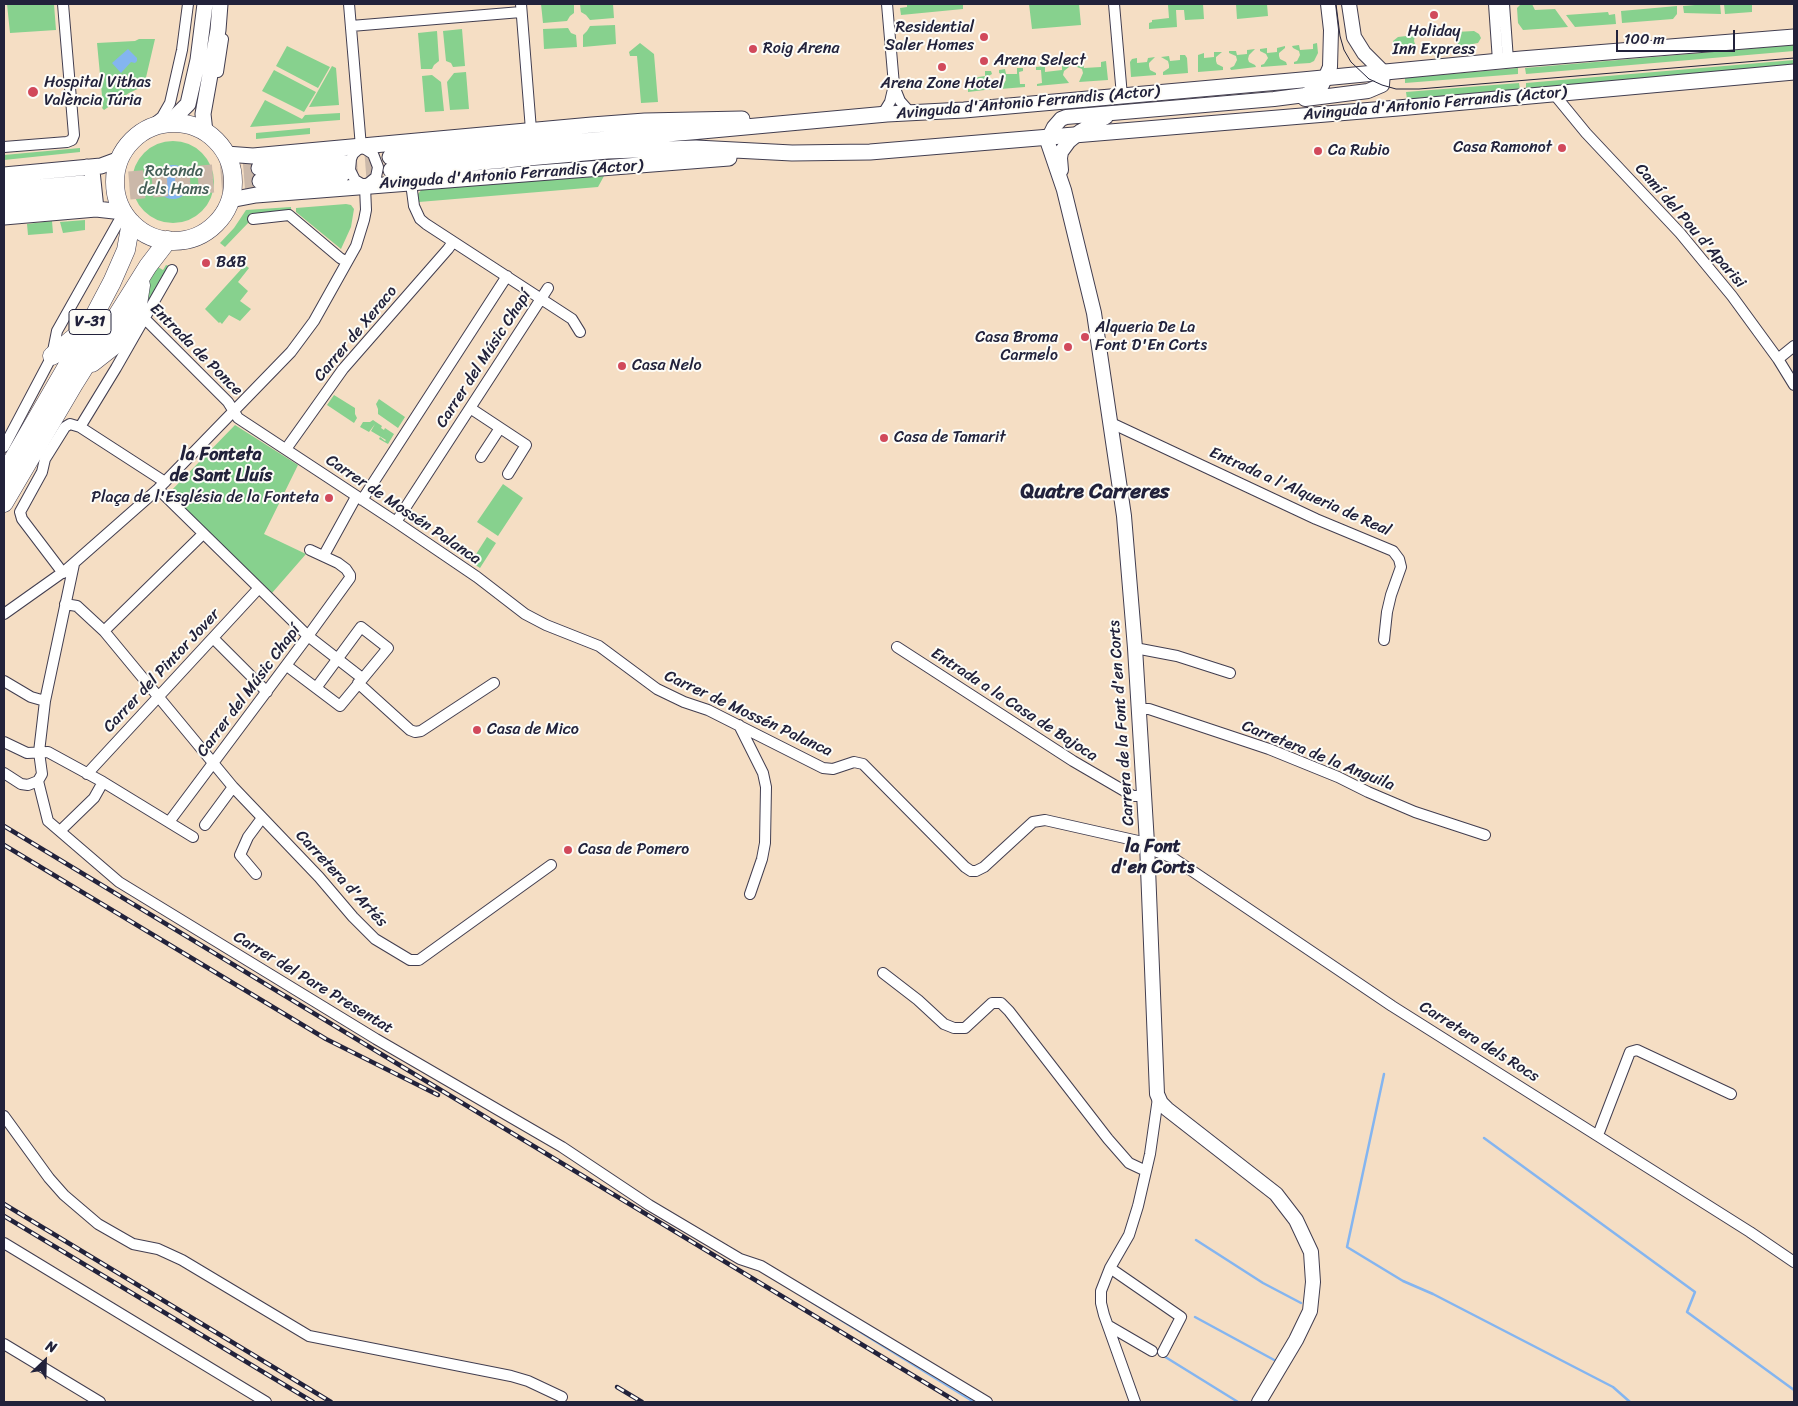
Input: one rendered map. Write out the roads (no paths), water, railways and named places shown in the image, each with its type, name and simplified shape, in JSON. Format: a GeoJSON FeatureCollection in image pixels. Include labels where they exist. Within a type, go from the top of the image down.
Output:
{"type":"FeatureCollection","features":[{"type":"Feature","properties":{"kind":"highway"},"geometry":{"type":"LineString","coordinates":[[169,123],[188,125],[205,132],[213,138],[226,154],[232,177],[230,200],[221,217],[206,231],[188,239],[168,240],[152,236],[126,215],[118,200],[116,172],[120,159],[129,144],[143,132],[155,126],[169,123]]}},
{"type":"Feature","properties":{"kind":"highway","name":"V-31"},"geometry":{"type":"LineString","coordinates":[[6,499],[74,354],[112,282],[126,250],[126,215]]}},
{"type":"Feature","properties":{"kind":"highway","name":"V-31"},"geometry":{"type":"LineString","coordinates":[[4,475],[83,369],[148,266],[168,240]]}},
{"type":"Feature","properties":{"kind":"highway"},"geometry":{"type":"LineString","coordinates":[[83,369],[120,341],[140,315],[141,284],[148,266]]}},
{"type":"Feature","properties":{"kind":"highway"},"geometry":{"type":"LineString","coordinates":[[52,356],[89,324]]}},
{"type":"Feature","properties":{"kind":"main road"},"geometry":{"type":"LineString","coordinates":[[169,123],[188,104],[198,60],[205,4]]}},
{"type":"Feature","properties":{"kind":"main road"},"geometry":{"type":"LineString","coordinates":[[205,132],[204,114],[218,30],[220,4]]}},
{"type":"Feature","properties":{"kind":"main road","name":"Avinguda d'Antonio Ferrandis (Actor)"},"geometry":{"type":"LineString","coordinates":[[1794,37],[1503,61],[1122,96],[882,115],[390,163],[696,148],[792,153],[870,152],[1794,72]]}},
{"type":"Feature","properties":{"kind":"main road","name":"Avinguda d'Antonio Ferrandis (Actor)"},"geometry":{"type":"LineString","coordinates":[[226,154],[253,156],[645,121],[759,119],[788,124]]}},
{"type":"Feature","properties":{"kind":"main road","name":"Avinguda d'Antonio Ferrandis (Actor)"},"geometry":{"type":"LineString","coordinates":[[230,200],[256,195],[792,153]]}},
{"type":"Feature","properties":{"kind":"main road"},"geometry":{"type":"LineString","coordinates":[[9,174],[101,166],[120,159]]}},
{"type":"Feature","properties":{"kind":"main road"},"geometry":{"type":"LineString","coordinates":[[87,167],[92,171],[96,209]]}},
{"type":"Feature","properties":{"kind":"main road"},"geometry":{"type":"LineString","coordinates":[[260,174],[342,167]]}},
{"type":"Feature","properties":{"kind":"main road"},"geometry":{"type":"LineString","coordinates":[[4,190],[84,189],[4,203]]}},
{"type":"Feature","properties":{"kind":"main road"},"geometry":{"type":"LineString","coordinates":[[4,217],[96,209],[126,215]]}},
{"type":"Feature","properties":{"kind":"street"},"geometry":{"type":"LineString","coordinates":[[4,148],[72,140],[74,135],[63,4]]}},
{"type":"Feature","properties":{"kind":"street"},"geometry":{"type":"LineString","coordinates":[[143,132],[162,117],[170,104],[181,57],[188,4]]}},
{"type":"Feature","properties":{"kind":"street"},"geometry":{"type":"LineString","coordinates":[[207,100],[215,86],[228,4]]}},
{"type":"Feature","properties":{"kind":"street"},"geometry":{"type":"LineString","coordinates":[[349,4],[361,147]]}},
{"type":"Feature","properties":{"kind":"street"},"geometry":{"type":"LineString","coordinates":[[887,4],[894,85],[900,101],[908,110],[914,113]]}},
{"type":"Feature","properties":{"kind":"street"},"geometry":{"type":"LineString","coordinates":[[1114,4],[1122,96]]}},
{"type":"Feature","properties":{"kind":"street"},"geometry":{"type":"LineString","coordinates":[[1327,77],[1331,55],[1328,4]]}},
{"type":"Feature","properties":{"kind":"street"},"geometry":{"type":"LineString","coordinates":[[1349,4],[1352,28],[1358,46],[1384,72]]}},
{"type":"Feature","properties":{"kind":"street"},"geometry":{"type":"LineString","coordinates":[[1494,4],[1503,61]]}},
{"type":"Feature","properties":{"kind":"street"},"geometry":{"type":"LineString","coordinates":[[1503,61],[1504,4]]}},
{"type":"Feature","properties":{"kind":"street"},"geometry":{"type":"LineString","coordinates":[[351,26],[521,8],[532,130]]}},
{"type":"Feature","properties":{"kind":"street","name":"Avinguda d'Antonio Ferrandis (Actor)"},"geometry":{"type":"LineString","coordinates":[[1274,99],[1298,100],[1368,91],[1382,85],[1384,72]]}},
{"type":"Feature","properties":{"kind":"street","name":"Avinguda d'Antonio Ferrandis (Actor)"},"geometry":{"type":"LineString","coordinates":[[1049,137],[1057,123],[1066,117],[1274,99],[1310,93],[1322,85],[1327,77]]}},
{"type":"Feature","properties":{"kind":"street"},"geometry":{"type":"LineString","coordinates":[[882,115],[890,102],[894,85]]}},
{"type":"Feature","properties":{"kind":"street","name":"Camí del Pou d'Aparisi"},"geometry":{"type":"LineString","coordinates":[[1554,94],[1586,133],[1680,233],[1732,296],[1778,359],[1794,385]]}},
{"type":"Feature","properties":{"kind":"street","name":"Avinguda d'Antonio Ferrandis (Actor)"},"geometry":{"type":"LineString","coordinates":[[1076,134],[1104,118],[1124,112]]}},
{"type":"Feature","properties":{"kind":"street"},"geometry":{"type":"LineString","coordinates":[[1064,190],[1060,158],[1064,148],[1076,134]]}},
{"type":"Feature","properties":{"kind":"street"},"geometry":{"type":"LineString","coordinates":[[1049,137],[1050,149],[1064,190]]}},
{"type":"Feature","properties":{"kind":"street"},"geometry":{"type":"LineString","coordinates":[[361,147],[353,154],[350,170],[356,180],[365,186]]}},
{"type":"Feature","properties":{"kind":"street"},"geometry":{"type":"LineString","coordinates":[[361,147],[373,154],[378,167],[373,181],[365,186]]}},
{"type":"Feature","properties":{"kind":"street"},"geometry":{"type":"LineString","coordinates":[[411,183],[414,206],[420,219],[572,319],[580,332]]}},
{"type":"Feature","properties":{"kind":"street"},"geometry":{"type":"LineString","coordinates":[[4,614],[63,573],[162,485],[300,341],[314,322],[356,246],[366,210],[365,186]]}},
{"type":"Feature","properties":{"kind":"street","name":"Carrera de la Font d'en Corts"},"geometry":{"type":"LineString","coordinates":[[1064,190],[1094,313],[1101,351],[1109,422],[1124,516],[1139,709],[1147,846],[1155,1069],[1158,1098]]}},
{"type":"Feature","properties":{"kind":"street"},"geometry":{"type":"LineString","coordinates":[[4,447],[52,356],[57,330],[126,215]]}},
{"type":"Feature","properties":{"kind":"street"},"geometry":{"type":"LineString","coordinates":[[253,218],[289,216],[347,262]]}},
{"type":"Feature","properties":{"kind":"street","name":"Carrer de Xeraco"},"geometry":{"type":"LineString","coordinates":[[286,449],[343,369],[453,242]]}},
{"type":"Feature","properties":{"kind":"street"},"geometry":{"type":"LineString","coordinates":[[63,573],[20,515],[21,508],[42,472],[45,460],[65,428],[75,425],[116,368],[140,315],[172,270]]}},
{"type":"Feature","properties":{"kind":"street"},"geometry":{"type":"LineString","coordinates":[[310,550],[324,555],[359,498],[507,276]]}},
{"type":"Feature","properties":{"kind":"street","name":"Carrer del Músic Chapí"},"geometry":{"type":"LineString","coordinates":[[396,522],[548,288]]}},
{"type":"Feature","properties":{"kind":"street","name":"Entrada de Ponce"},"geometry":{"type":"LineString","coordinates":[[140,315],[208,380],[234,410]]}},
{"type":"Feature","properties":{"kind":"street"},"geometry":{"type":"LineString","coordinates":[[116,368],[113,354],[120,341]]}},
{"type":"Feature","properties":{"kind":"street"},"geometry":{"type":"LineString","coordinates":[[1778,359],[1794,346]]}},
{"type":"Feature","properties":{"kind":"street"},"geometry":{"type":"LineString","coordinates":[[470,408],[526,445],[508,474]]}},
{"type":"Feature","properties":{"kind":"street","name":"Carrer de Mossén Palanca"},"geometry":{"type":"LineString","coordinates":[[234,410],[238,418],[477,577],[525,614],[546,625],[599,646],[657,689],[684,702],[708,710],[823,768],[833,770],[854,762],[863,764],[971,871],[984,867],[1033,822],[1045,820],[1147,846]]}},
{"type":"Feature","properties":{"kind":"street","name":"Entrada a l'Alqueria de Real"},"geometry":{"type":"LineString","coordinates":[[1109,422],[1316,519],[1393,551],[1400,559],[1401,567],[1390,595],[1384,640]]}},
{"type":"Feature","properties":{"kind":"street"},"geometry":{"type":"LineString","coordinates":[[75,425],[162,485],[204,534],[308,636],[337,659],[410,730],[415,732],[428,727],[494,683]]}},
{"type":"Feature","properties":{"kind":"street"},"geometry":{"type":"LineString","coordinates":[[481,457],[500,428]]}},
{"type":"Feature","properties":{"kind":"street"},"geometry":{"type":"LineString","coordinates":[[104,632],[204,534]]}},
{"type":"Feature","properties":{"kind":"street","name":"Carrer del Músic Chapí"},"geometry":{"type":"LineString","coordinates":[[169,822],[287,666],[350,578],[346,569],[324,555]]}},
{"type":"Feature","properties":{"kind":"street","name":"Carrer del Pare Presentat"},"geometry":{"type":"LineString","coordinates":[[74,564],[45,700],[39,752],[42,770],[38,781],[48,821],[119,882],[376,1040],[562,1147],[657,1210],[740,1259],[761,1266],[987,1402]]}},
{"type":"Feature","properties":{"kind":"street","name":"Carrer del Pintor Jover"},"geometry":{"type":"LineString","coordinates":[[87,774],[259,588]]}},
{"type":"Feature","properties":{"kind":"street","name":"Carretera d'Artés"},"geometry":{"type":"LineString","coordinates":[[65,604],[77,606],[104,632],[233,787],[375,939],[410,960],[419,960],[551,865]]}},
{"type":"Feature","properties":{"kind":"street"},"geometry":{"type":"LineString","coordinates":[[287,666],[316,688],[340,706],[388,648],[361,627],[316,688]]}},
{"type":"Feature","properties":{"kind":"street"},"geometry":{"type":"LineString","coordinates":[[213,638],[267,692]]}},
{"type":"Feature","properties":{"kind":"street","name":"Entrada a la Casa de Bajoca"},"geometry":{"type":"LineString","coordinates":[[897,647],[1073,761],[1133,796],[1144,796]]}},
{"type":"Feature","properties":{"kind":"street"},"geometry":{"type":"LineString","coordinates":[[1135,648],[1177,656],[1230,673]]}},
{"type":"Feature","properties":{"kind":"street"},"geometry":{"type":"LineString","coordinates":[[4,681],[31,697],[45,700]]}},
{"type":"Feature","properties":{"kind":"street","name":"Carretera de la Anguila"},"geometry":{"type":"LineString","coordinates":[[1139,709],[1149,709],[1269,749],[1338,776],[1368,792],[1415,812],[1485,835]]}},
{"type":"Feature","properties":{"kind":"street"},"geometry":{"type":"LineString","coordinates":[[739,725],[763,773],[766,793],[764,851],[750,894]]}},
{"type":"Feature","properties":{"kind":"street"},"geometry":{"type":"LineString","coordinates":[[4,742],[27,753],[48,752],[103,782],[193,837]]}},
{"type":"Feature","properties":{"kind":"street"},"geometry":{"type":"LineString","coordinates":[[4,774],[25,785],[32,785],[38,781]]}},
{"type":"Feature","properties":{"kind":"street"},"geometry":{"type":"LineString","coordinates":[[60,831],[94,798],[103,782]]}},
{"type":"Feature","properties":{"kind":"street"},"geometry":{"type":"LineString","coordinates":[[206,825],[233,787]]}},
{"type":"Feature","properties":{"kind":"street"},"geometry":{"type":"LineString","coordinates":[[256,874],[240,855],[248,837],[262,818]]}},
{"type":"Feature","properties":{"kind":"street","name":"Carretera dels Rocs"},"geometry":{"type":"LineString","coordinates":[[1147,846],[1173,858],[1392,1006],[1598,1135],[1794,1262]]}},
{"type":"Feature","properties":{"kind":"street"},"geometry":{"type":"LineString","coordinates":[[884,973],[944,1024],[954,1028],[966,1028],[992,1003],[1001,1003],[1129,1163],[1146,1171]]}},
{"type":"Feature","properties":{"kind":"street"},"geometry":{"type":"LineString","coordinates":[[1598,1135],[1630,1052],[1637,1050],[1731,1094]]}},
{"type":"Feature","properties":{"kind":"street"},"geometry":{"type":"LineString","coordinates":[[1135,1402],[1104,1314],[1101,1297],[1103,1285],[1110,1268],[1129,1235],[1138,1206],[1157,1114],[1158,1098]]}},
{"type":"Feature","properties":{"kind":"street"},"geometry":{"type":"LineString","coordinates":[[1158,1098],[1173,1114],[1276,1194],[1296,1220],[1312,1252],[1313,1282],[1310,1311],[1296,1340],[1262,1397]]}},
{"type":"Feature","properties":{"kind":"street"},"geometry":{"type":"LineString","coordinates":[[4,1116],[49,1178],[64,1195],[98,1224],[133,1244],[158,1249],[182,1260],[309,1336],[511,1376],[528,1381],[562,1397]]}},
{"type":"Feature","properties":{"kind":"street"},"geometry":{"type":"LineString","coordinates":[[4,1243],[266,1402]]}},
{"type":"Feature","properties":{"kind":"street"},"geometry":{"type":"LineString","coordinates":[[1110,1268],[1181,1317],[1163,1352]]}},
{"type":"Feature","properties":{"kind":"street"},"geometry":{"type":"LineString","coordinates":[[1109,1326],[1152,1351]]}},
{"type":"Feature","properties":{"kind":"street"},"geometry":{"type":"LineString","coordinates":[[4,1344],[100,1402]]}},
{"type":"Feature","properties":{"kind":"water"},"geometry":{"type":"Polygon","coordinates":[[[128,49],[137,58],[137,61],[135,63],[131,62],[121,73],[112,63],[128,49]]]}},
{"type":"Feature","properties":{"kind":"water"},"geometry":{"type":"Polygon","coordinates":[[[173,165],[180,166],[185,170],[189,175],[189,189],[185,194],[180,198],[173,199],[166,198],[161,194],[157,189],[156,182],[157,175],[161,170],[166,166],[173,165]]]}},
{"type":"Feature","properties":{"kind":"waterway"},"geometry":{"type":"LineString","coordinates":[[1384,1074],[1347,1247],[1403,1281],[1433,1294],[1613,1387],[1630,1402]]}},
{"type":"Feature","properties":{"kind":"waterway"},"geometry":{"type":"LineString","coordinates":[[1484,1138],[1695,1292],[1687,1312],[1794,1390]]}},
{"type":"Feature","properties":{"kind":"waterway"},"geometry":{"type":"LineString","coordinates":[[1196,1240],[1263,1283],[1301,1303]]}},
{"type":"Feature","properties":{"kind":"waterway"},"geometry":{"type":"LineString","coordinates":[[805,1298],[974,1402]]}},
{"type":"Feature","properties":{"kind":"waterway"},"geometry":{"type":"LineString","coordinates":[[1195,1317],[1276,1361]]}},
{"type":"Feature","properties":{"kind":"waterway"},"geometry":{"type":"LineString","coordinates":[[1154,1350],[1238,1402]]}},
{"type":"Feature","properties":{"kind":"tunnel"},"geometry":{"type":"LineString","coordinates":[[342,161],[390,157]]}},
{"type":"Feature","properties":{"kind":"tunnel"},"geometry":{"type":"LineString","coordinates":[[83,183],[259,168]]}},
{"type":"Feature","properties":{"kind":"tunnel"},"geometry":{"type":"LineString","coordinates":[[343,174],[391,170]]}},
{"type":"Feature","properties":{"kind":"tunnel"},"geometry":{"type":"LineString","coordinates":[[84,196],[260,181]]}},
{"type":"Feature","properties":{"kind":"tram line"},"geometry":{"type":"LineString","coordinates":[[1336,4],[1340,36],[1344,50],[1351,62],[1369,79],[1396,89],[1419,89],[1794,58]]}},
{"type":"Feature","properties":{"kind":"railway"},"geometry":{"type":"LineString","coordinates":[[4,826],[957,1402]]}},
{"type":"Feature","properties":{"kind":"railway"},"geometry":{"type":"LineString","coordinates":[[4,845],[326,1039],[438,1095]]}},
{"type":"Feature","properties":{"kind":"railway"},"geometry":{"type":"LineString","coordinates":[[4,1204],[331,1402]]}},
{"type":"Feature","properties":{"kind":"railway"},"geometry":{"type":"LineString","coordinates":[[4,1216],[313,1402]]}},
{"type":"Feature","properties":{"kind":"railway"},"geometry":{"type":"LineString","coordinates":[[617,1387],[642,1402]]}},
{"type":"Feature","properties":{"kind":"place","name":"Holiday Inn Express"},"geometry":{"type":"Point","coordinates":[1434,15]}},
{"type":"Feature","properties":{"kind":"place","name":"Residential Saler Homes"},"geometry":{"type":"Point","coordinates":[984,37]}},
{"type":"Feature","properties":{"kind":"place","name":"Roig Arena"},"geometry":{"type":"Point","coordinates":[753,49]}},
{"type":"Feature","properties":{"kind":"place","name":"Arena Select"},"geometry":{"type":"Point","coordinates":[984,61]}},
{"type":"Feature","properties":{"kind":"place","name":"Arena Zone Hotel"},"geometry":{"type":"Point","coordinates":[942,67]}},
{"type":"Feature","properties":{"kind":"place","name":"Hospital Vithas València Túria"},"geometry":{"type":"Point","coordinates":[33,92]}},
{"type":"Feature","properties":{"kind":"place","name":"Casa Ramonot"},"geometry":{"type":"Point","coordinates":[1562,148]}},
{"type":"Feature","properties":{"kind":"place","name":"Ca Rubio"},"geometry":{"type":"Point","coordinates":[1318,151]}},
{"type":"Feature","properties":{"kind":"place","name":"B&B"},"geometry":{"type":"Point","coordinates":[206,263]}},
{"type":"Feature","properties":{"kind":"place","name":"Alqueria De La Font D'En Corts"},"geometry":{"type":"Point","coordinates":[1085,337]}},
{"type":"Feature","properties":{"kind":"place","name":"Casa Broma Carmelo"},"geometry":{"type":"Point","coordinates":[1068,347]}},
{"type":"Feature","properties":{"kind":"place","name":"Casa Nelo"},"geometry":{"type":"Point","coordinates":[622,366]}},
{"type":"Feature","properties":{"kind":"place","name":"Casa de Tamarit"},"geometry":{"type":"Point","coordinates":[884,438]}},
{"type":"Feature","properties":{"kind":"place","name":"Plaça de l'Església de la Fonteta"},"geometry":{"type":"Point","coordinates":[329,498]}},
{"type":"Feature","properties":{"kind":"place","name":"Casa de Mico"},"geometry":{"type":"Point","coordinates":[477,730]}},
{"type":"Feature","properties":{"kind":"place","name":"Casa de Pomero"},"geometry":{"type":"Point","coordinates":[568,850]}},
{"type":"Feature","properties":{"kind":"district","name":"la Fonteta de Sant Lluís"},"geometry":{"type":"Point","coordinates":[221,465]}},
{"type":"Feature","properties":{"kind":"district","name":"Quatre Carreres"},"geometry":{"type":"Point","coordinates":[1095,493]}},
{"type":"Feature","properties":{"kind":"district","name":"la Font d'en Corts"},"geometry":{"type":"Point","coordinates":[1153,858]}},
{"type":"Feature","properties":{"kind":"park label","name":"Rotonda dels Hams"},"geometry":{"type":"Point","coordinates":[174,181]}}]}
